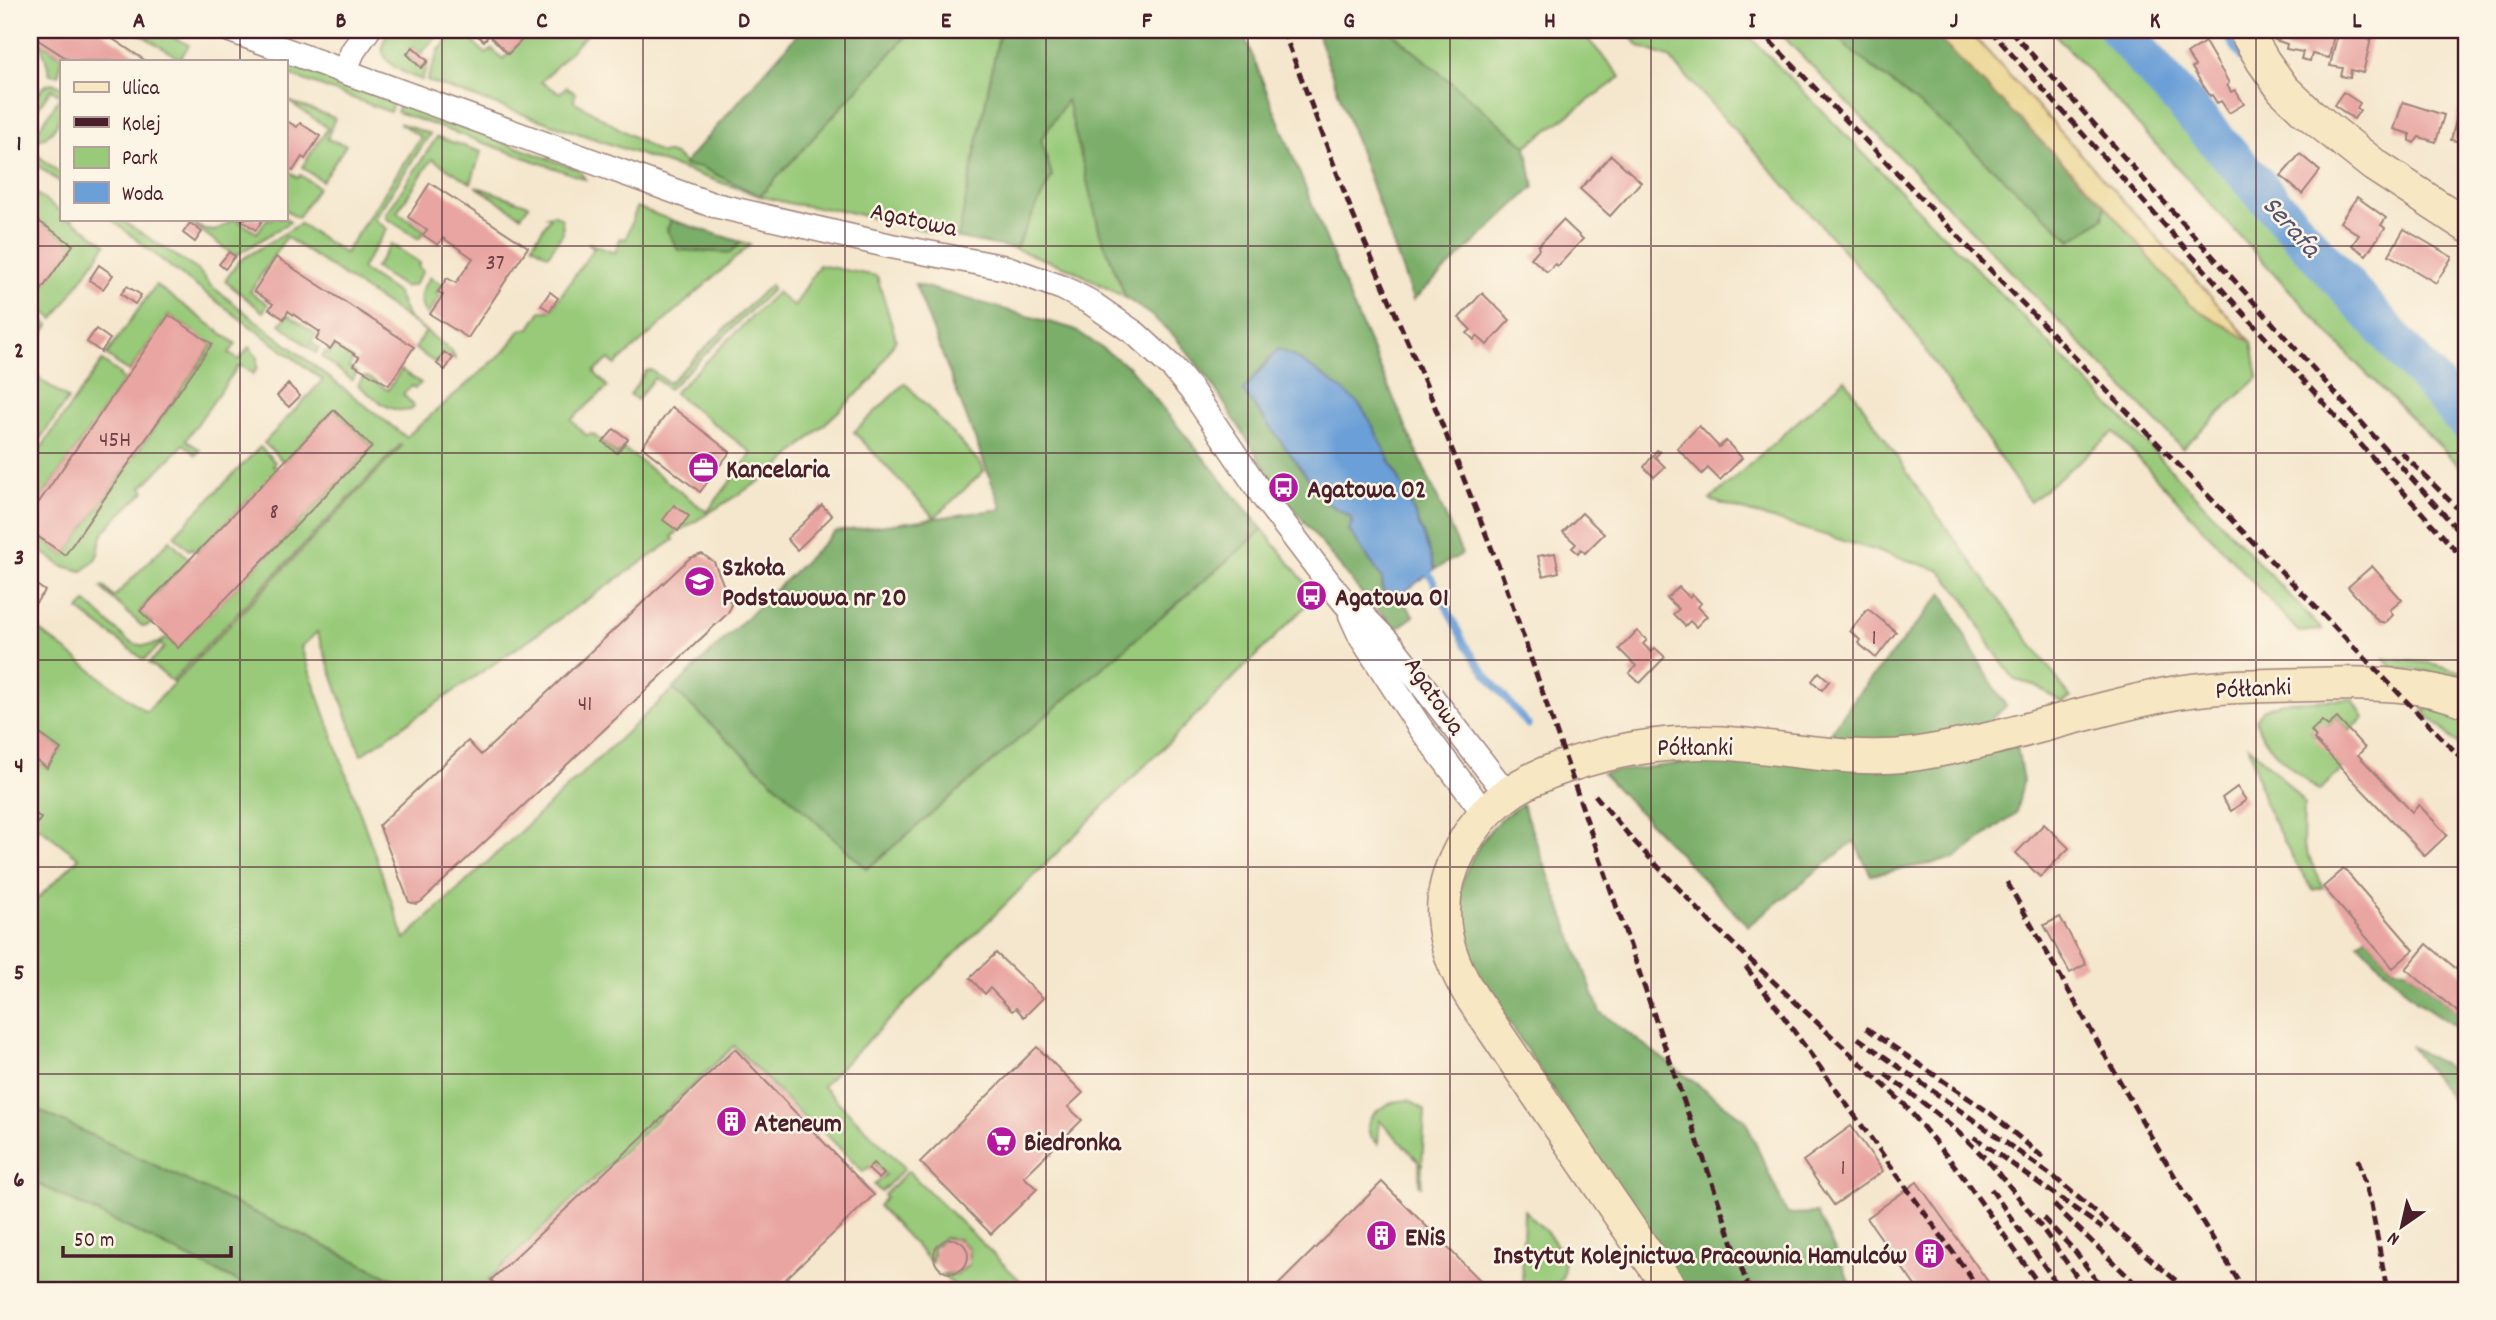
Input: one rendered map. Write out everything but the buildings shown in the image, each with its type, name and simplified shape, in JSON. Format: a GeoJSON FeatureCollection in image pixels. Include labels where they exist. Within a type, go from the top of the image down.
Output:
{"type":"FeatureCollection","features":[{"type":"Feature","properties":{"kind":"street","name":"Agatowa"},"geometry":{"type":"LineString","coordinates":[[230,30],[710,204],[891,246],[1007,268],[1063,288],[1116,318],[1156,351],[1192,391],[1265,499],[1346,604],[1361,637],[1419,726],[1496,804]]}},
{"type":"Feature","properties":{"kind":"street"},"geometry":{"type":"LineString","coordinates":[[345,70],[352,51],[368,30]]}},
{"type":"Feature","properties":{"kind":"street"},"geometry":{"type":"LineString","coordinates":[[2245,30],[2283,89],[2306,111],[2374,165],[2466,225]]}},
{"type":"Feature","properties":{"kind":"street","name":"Półłanki"},"geometry":{"type":"LineString","coordinates":[[1671,1290],[1457,974],[1444,929],[1443,905],[1448,879],[1462,846],[1496,804],[1528,781],[1558,768],[1646,745],[1705,743],[1864,757],[1910,754],[1975,742],[2165,695],[2281,685],[2391,685],[2434,690],[2466,701]]}},
{"type":"Feature","properties":{"kind":"green space"},"geometry":{"type":"Polygon","coordinates":[[[134,30],[157,30],[189,45],[180,59],[134,30]]]}},
{"type":"Feature","properties":{"kind":"green space"},"geometry":{"type":"Polygon","coordinates":[[[391,30],[430,30],[437,37],[420,54],[413,47],[407,54],[421,68],[428,62],[422,80],[396,68],[384,56],[385,40],[391,30]]]}},
{"type":"Feature","properties":{"kind":"green space"},"geometry":{"type":"Polygon","coordinates":[[[439,30],[460,30],[486,54],[492,49],[503,59],[527,34],[524,30],[586,30],[589,32],[541,82],[560,93],[566,87],[575,93],[574,101],[660,153],[675,155],[685,166],[701,167],[760,196],[427,81],[439,50],[448,40],[439,30]]]}},
{"type":"Feature","properties":{"kind":"green space"},"geometry":{"type":"Polygon","coordinates":[[[801,30],[912,30],[760,196],[701,167],[685,166],[684,164],[801,30]]]}},
{"type":"Feature","properties":{"kind":"green space"},"geometry":{"type":"Polygon","coordinates":[[[912,30],[1000,30],[958,238],[844,211],[792,204],[760,196],[912,30]]]}},
{"type":"Feature","properties":{"kind":"green space"},"geometry":{"type":"Polygon","coordinates":[[[1000,30],[1242,30],[1353,306],[1462,554],[1435,569],[1423,533],[1393,466],[1312,370],[1292,355],[1269,358],[1243,391],[1327,503],[1350,516],[1352,523],[1349,530],[1383,578],[1382,589],[1395,598],[1399,596],[1414,616],[1396,629],[1358,589],[1287,500],[1292,495],[1280,479],[1274,482],[1209,379],[1175,337],[1152,316],[1126,298],[1100,233],[1067,100],[1041,140],[1052,176],[1015,249],[958,238],[1000,30]]]}},
{"type":"Feature","properties":{"kind":"green space"},"geometry":{"type":"Polygon","coordinates":[[[1316,30],[1389,30],[1526,146],[1534,187],[1413,300],[1316,30]]]}},
{"type":"Feature","properties":{"kind":"green space"},"geometry":{"type":"Polygon","coordinates":[[[1389,30],[1580,30],[1621,77],[1526,146],[1389,30]]]}},
{"type":"Feature","properties":{"kind":"green space"},"geometry":{"type":"Polygon","coordinates":[[[1624,30],[1743,30],[2126,422],[2322,630],[2299,632],[2114,432],[2030,502],[1900,313],[1669,57],[1640,47],[1624,30]]]}},
{"type":"Feature","properties":{"kind":"green space"},"geometry":{"type":"Polygon","coordinates":[[[1777,30],[1832,30],[1848,48],[1951,130],[2071,240],[2103,218],[2105,205],[2189,304],[2252,342],[2258,378],[2182,448],[1777,30]]]}},
{"type":"Feature","properties":{"kind":"green space"},"geometry":{"type":"Polygon","coordinates":[[[1832,30],[1930,30],[2105,205],[2103,218],[2071,240],[1951,130],[1848,48],[1832,30]]]}},
{"type":"Feature","properties":{"kind":"green space"},"geometry":{"type":"Polygon","coordinates":[[[2051,30],[2129,30],[2220,137],[2466,398],[2466,472],[2358,365],[2051,30]]]}},
{"type":"Feature","properties":{"kind":"green space"},"geometry":{"type":"Polygon","coordinates":[[[40,42],[65,59],[60,60],[59,75],[50,74],[42,47],[38,44],[40,42]]]}},
{"type":"Feature","properties":{"kind":"green space"},"geometry":{"type":"Polygon","coordinates":[[[294,65],[393,102],[390,112],[287,74],[287,67],[294,65]]]}},
{"type":"Feature","properties":{"kind":"green space"},"geometry":{"type":"Polygon","coordinates":[[[48,84],[60,87],[60,95],[51,89],[32,117],[30,115],[36,96],[48,84]]]}},
{"type":"Feature","properties":{"kind":"green space"},"geometry":{"type":"Polygon","coordinates":[[[60,97],[60,117],[54,128],[45,137],[35,140],[30,138],[30,125],[38,130],[60,97]]]}},
{"type":"Feature","properties":{"kind":"green space"},"geometry":{"type":"Polygon","coordinates":[[[1067,99],[1100,233],[1126,298],[1071,269],[1015,249],[1052,176],[1041,140],[1067,99]]]}},
{"type":"Feature","properties":{"kind":"green space"},"geometry":{"type":"Polygon","coordinates":[[[288,101],[335,118],[327,139],[346,145],[322,181],[302,167],[328,128],[288,101]]]}},
{"type":"Feature","properties":{"kind":"green space"},"geometry":{"type":"Polygon","coordinates":[[[400,104],[579,170],[585,179],[397,112],[400,104]]]}},
{"type":"Feature","properties":{"kind":"green space"},"geometry":{"type":"Polygon","coordinates":[[[399,123],[430,134],[374,219],[387,229],[361,269],[397,293],[408,318],[420,327],[286,237],[250,292],[268,304],[263,312],[225,281],[239,261],[300,224],[345,253],[421,137],[399,123]]]}},
{"type":"Feature","properties":{"kind":"green space"},"geometry":{"type":"Polygon","coordinates":[[[437,137],[481,152],[471,183],[432,159],[397,212],[425,231],[419,239],[386,218],[386,214],[437,137]]]}},
{"type":"Feature","properties":{"kind":"green space"},"geometry":{"type":"Polygon","coordinates":[[[30,149],[60,173],[60,182],[30,160],[30,149]]]}},
{"type":"Feature","properties":{"kind":"green space"},"geometry":{"type":"Polygon","coordinates":[[[290,172],[298,178],[300,175],[318,187],[298,218],[287,211],[287,176],[290,172]]]}},
{"type":"Feature","properties":{"kind":"green space"},"geometry":{"type":"Polygon","coordinates":[[[475,186],[529,205],[521,216],[475,186]]]}},
{"type":"Feature","properties":{"kind":"green space"},"geometry":{"type":"Polygon","coordinates":[[[30,189],[60,211],[60,220],[72,220],[106,244],[54,319],[32,303],[72,245],[30,215],[30,189]]]}},
{"type":"Feature","properties":{"kind":"green space"},"geometry":{"type":"Polygon","coordinates":[[[637,207],[671,220],[667,230],[730,253],[741,242],[750,245],[615,365],[609,359],[594,372],[608,387],[571,420],[586,435],[593,434],[617,455],[623,448],[707,512],[752,453],[674,393],[777,292],[794,307],[819,265],[877,276],[896,339],[873,379],[771,474],[672,536],[674,540],[361,755],[317,632],[301,647],[405,939],[673,689],[867,869],[1263,530],[1316,596],[822,1086],[905,1168],[881,1192],[874,1185],[885,1175],[874,1163],[863,1172],[821,1129],[818,1132],[734,1046],[488,1280],[497,1290],[417,1290],[30,1106],[30,906],[79,858],[39,827],[36,830],[30,824],[30,797],[35,789],[30,784],[30,755],[47,768],[61,749],[30,727],[30,623],[146,712],[402,446],[400,445],[172,681],[149,663],[164,648],[161,644],[144,660],[79,610],[86,602],[132,643],[153,644],[167,637],[178,647],[372,447],[334,410],[284,462],[264,443],[323,380],[173,269],[112,220],[122,220],[199,271],[210,285],[406,437],[506,350],[520,330],[530,328],[541,311],[550,311],[594,248],[588,243],[615,253],[620,238],[626,239],[637,207]]]}},
{"type":"Feature","properties":{"kind":"green space"},"geometry":{"type":"Polygon","coordinates":[[[554,214],[562,219],[563,233],[548,255],[532,245],[550,218],[547,216],[554,214]]]}},
{"type":"Feature","properties":{"kind":"green space"},"geometry":{"type":"Polygon","coordinates":[[[187,220],[205,230],[215,231],[237,220],[257,233],[266,220],[287,220],[290,222],[235,256],[187,220]]]}},
{"type":"Feature","properties":{"kind":"green space"},"geometry":{"type":"Polygon","coordinates":[[[671,220],[741,242],[730,253],[678,250],[667,230],[671,220]]]}},
{"type":"Feature","properties":{"kind":"green space"},"geometry":{"type":"Polygon","coordinates":[[[391,244],[420,263],[418,267],[423,271],[414,285],[404,287],[375,268],[391,244]]]}},
{"type":"Feature","properties":{"kind":"green space"},"geometry":{"type":"Polygon","coordinates":[[[430,277],[442,284],[436,293],[440,296],[427,315],[420,300],[430,277]]]}},
{"type":"Feature","properties":{"kind":"green space"},"geometry":{"type":"Polygon","coordinates":[[[915,284],[1074,329],[1129,367],[1263,530],[867,869],[673,689],[835,532],[1002,509],[915,284]]]}},
{"type":"Feature","properties":{"kind":"green space"},"geometry":{"type":"Polygon","coordinates":[[[156,285],[236,344],[229,353],[239,360],[249,347],[257,357],[257,369],[253,374],[239,365],[186,440],[200,450],[196,455],[184,444],[142,487],[145,491],[104,532],[94,560],[82,571],[62,566],[30,543],[30,531],[65,555],[212,345],[169,315],[129,372],[106,355],[156,285]]]}},
{"type":"Feature","properties":{"kind":"green space"},"geometry":{"type":"Polygon","coordinates":[[[770,285],[773,289],[669,389],[654,378],[637,400],[630,395],[646,371],[651,370],[669,383],[770,285]]]}},
{"type":"Feature","properties":{"kind":"green space"},"geometry":{"type":"Polygon","coordinates":[[[32,312],[49,325],[30,353],[30,314],[32,312]]]}},
{"type":"Feature","properties":{"kind":"green space"},"geometry":{"type":"Polygon","coordinates":[[[288,315],[316,334],[311,342],[319,348],[316,353],[280,324],[288,315]]]}},
{"type":"Feature","properties":{"kind":"green space"},"geometry":{"type":"Polygon","coordinates":[[[426,331],[452,351],[455,359],[444,353],[437,364],[415,349],[426,331]]]}},
{"type":"Feature","properties":{"kind":"green space"},"geometry":{"type":"Polygon","coordinates":[[[334,347],[353,359],[349,367],[357,373],[352,380],[322,357],[325,352],[329,354],[334,347]]]}},
{"type":"Feature","properties":{"kind":"green space"},"geometry":{"type":"Polygon","coordinates":[[[102,361],[124,380],[39,502],[30,495],[30,461],[102,361]]]}},
{"type":"Feature","properties":{"kind":"green space"},"geometry":{"type":"Polygon","coordinates":[[[401,370],[421,383],[415,388],[412,386],[403,394],[414,406],[411,410],[395,410],[376,400],[358,385],[363,377],[368,377],[388,390],[401,370]]]}},
{"type":"Feature","properties":{"kind":"green space"},"geometry":{"type":"Polygon","coordinates":[[[30,372],[68,399],[30,453],[30,372]]]}},
{"type":"Feature","properties":{"kind":"green space"},"geometry":{"type":"Polygon","coordinates":[[[1845,379],[1919,490],[2071,698],[2062,702],[2034,685],[2015,680],[1993,650],[1963,596],[1939,570],[1710,500],[1845,379]]]}},
{"type":"Feature","properties":{"kind":"green space"},"geometry":{"type":"Polygon","coordinates":[[[905,383],[981,464],[984,471],[936,516],[933,516],[854,432],[905,383]]]}},
{"type":"Feature","properties":{"kind":"green space"},"geometry":{"type":"Polygon","coordinates":[[[260,447],[275,462],[273,465],[278,469],[197,552],[192,548],[189,550],[174,535],[260,447]]]}},
{"type":"Feature","properties":{"kind":"green space"},"geometry":{"type":"Polygon","coordinates":[[[170,540],[190,560],[140,610],[152,623],[142,626],[101,588],[103,586],[114,597],[170,540]]]}},
{"type":"Feature","properties":{"kind":"green space"},"geometry":{"type":"Polygon","coordinates":[[[1943,593],[1972,650],[2006,706],[1983,726],[1903,744],[1830,741],[1833,729],[1857,695],[1943,593]]]}},
{"type":"Feature","properties":{"kind":"green space"},"geometry":{"type":"Polygon","coordinates":[[[2384,659],[2430,663],[2466,673],[2466,684],[2425,671],[2393,668],[2384,659]]]}},
{"type":"Feature","properties":{"kind":"green space"},"geometry":{"type":"Polygon","coordinates":[[[2353,699],[2364,718],[2349,731],[2337,718],[2328,726],[2311,731],[2343,769],[2319,791],[2273,750],[2256,720],[2262,710],[2282,702],[2353,699]]]}},
{"type":"Feature","properties":{"kind":"green space"},"geometry":{"type":"Polygon","coordinates":[[[2449,709],[2466,724],[2466,753],[2423,710],[2449,709]]]}},
{"type":"Feature","properties":{"kind":"green space"},"geometry":{"type":"Polygon","coordinates":[[[2017,746],[2023,782],[2016,813],[1954,859],[1871,875],[1854,841],[1748,926],[1602,773],[1719,759],[2017,746]]]}},
{"type":"Feature","properties":{"kind":"green space"},"geometry":{"type":"Polygon","coordinates":[[[2249,746],[2304,803],[2303,844],[2323,887],[2313,890],[2265,805],[2249,746]]]}},
{"type":"Feature","properties":{"kind":"green space"},"geometry":{"type":"Polygon","coordinates":[[[1522,804],[1600,1012],[1745,1120],[1787,1214],[1817,1213],[1854,1290],[1684,1290],[1466,957],[1458,915],[1466,870],[1490,831],[1522,804]]]}},
{"type":"Feature","properties":{"kind":"green space"},"geometry":{"type":"Polygon","coordinates":[[[2366,936],[2393,968],[2406,969],[2466,1019],[2466,1034],[2418,1002],[2358,943],[2366,936]]]}},
{"type":"Feature","properties":{"kind":"green space"},"geometry":{"type":"Polygon","coordinates":[[[2410,1046],[2466,1077],[2466,1119],[2410,1046]]]}},
{"type":"Feature","properties":{"kind":"green space"},"geometry":{"type":"Polygon","coordinates":[[[1409,1100],[1425,1110],[1421,1186],[1419,1161],[1379,1120],[1378,1144],[1368,1127],[1374,1113],[1390,1104],[1409,1100]]]}},
{"type":"Feature","properties":{"kind":"green space"},"geometry":{"type":"Polygon","coordinates":[[[30,1106],[417,1290],[255,1290],[30,1180],[30,1106]]]}},
{"type":"Feature","properties":{"kind":"green space"},"geometry":{"type":"Polygon","coordinates":[[[908,1171],[1030,1290],[958,1290],[943,1274],[958,1274],[969,1264],[969,1249],[959,1239],[944,1238],[933,1248],[932,1263],[878,1206],[886,1197],[884,1195],[908,1171]]]}},
{"type":"Feature","properties":{"kind":"green space"},"geometry":{"type":"Polygon","coordinates":[[[30,1180],[255,1290],[30,1290],[30,1180]]]}},
{"type":"Feature","properties":{"kind":"green space"},"geometry":{"type":"Polygon","coordinates":[[[1524,1210],[1549,1235],[1560,1252],[1563,1272],[1561,1279],[1550,1288],[1522,1289],[1524,1210]]]}},
{"type":"Feature","properties":{"kind":"sand"},"geometry":{"type":"Polygon","coordinates":[[[1930,30],[1968,30],[2252,342],[2189,304],[2105,205],[1930,30]]]}},
{"type":"Feature","properties":{"kind":"water"},"geometry":{"type":"Polygon","coordinates":[[[1278,349],[1322,375],[1361,407],[1397,475],[1418,521],[1435,569],[1399,596],[1389,598],[1384,595],[1382,578],[1349,530],[1352,523],[1350,516],[1327,503],[1243,391],[1278,349]]]}},
{"type":"Feature","properties":{"kind":"waterway","name":"Serafa"},"geometry":{"type":"LineString","coordinates":[[2119,30],[2466,421]]}},
{"type":"Feature","properties":{"kind":"waterway"},"geometry":{"type":"LineString","coordinates":[[2228,38],[2271,102],[2291,119]]}},
{"type":"Feature","properties":{"kind":"waterway"},"geometry":{"type":"LineString","coordinates":[[1430,575],[1466,646],[1528,725]]}},
{"type":"Feature","properties":{"kind":"railway"},"geometry":{"type":"LineString","coordinates":[[1283,30],[1353,215],[1427,387],[1501,572],[1749,1290]]}},
{"type":"Feature","properties":{"kind":"railway"},"geometry":{"type":"LineString","coordinates":[[1759,30],[2466,763]]}},
{"type":"Feature","properties":{"kind":"railway"},"geometry":{"type":"LineString","coordinates":[[1990,30],[2466,562]]}},
{"type":"Feature","properties":{"kind":"railway"},"geometry":{"type":"LineString","coordinates":[[2010,30],[2466,539]]}},
{"type":"Feature","properties":{"kind":"railway"},"geometry":{"type":"LineString","coordinates":[[2401,452],[2466,517]]}},
{"type":"Feature","properties":{"kind":"railway"},"geometry":{"type":"LineString","coordinates":[[1595,795],[1632,839],[1711,923],[1905,1105],[1958,1170],[2043,1290]]}},
{"type":"Feature","properties":{"kind":"railway"},"geometry":{"type":"LineString","coordinates":[[2007,882],[2157,1147],[2244,1290]]}},
{"type":"Feature","properties":{"kind":"railway"},"geometry":{"type":"LineString","coordinates":[[1746,967],[1980,1290]]}},
{"type":"Feature","properties":{"kind":"railway"},"geometry":{"type":"LineString","coordinates":[[1866,1028],[1990,1113],[2045,1159]]}},
{"type":"Feature","properties":{"kind":"railway"},"geometry":{"type":"LineString","coordinates":[[1858,1038],[2054,1177],[2187,1290]]}},
{"type":"Feature","properties":{"kind":"railway"},"geometry":{"type":"LineString","coordinates":[[1885,1074],[1938,1115],[1988,1161],[2027,1208],[2086,1290]]}},
{"type":"Feature","properties":{"kind":"railway"},"geometry":{"type":"LineString","coordinates":[[1974,1137],[2102,1228]]}},
{"type":"Feature","properties":{"kind":"railway"},"geometry":{"type":"LineString","coordinates":[[2358,1159],[2371,1204],[2387,1290]]}},
{"type":"Feature","properties":{"kind":"railway"},"geometry":{"type":"LineString","coordinates":[[1991,1189],[2061,1290]]}},
{"type":"Feature","properties":{"kind":"railway"},"geometry":{"type":"LineString","coordinates":[[2054,1205],[2142,1290]]}},
{"type":"Feature","properties":{"kind":"railway"},"geometry":{"type":"LineString","coordinates":[[2043,1218],[2074,1250],[2104,1290]]}},
{"type":"Feature","properties":{"kind":"place","name":"Kancelaria"},"geometry":{"type":"Point","coordinates":[703,468]}},
{"type":"Feature","properties":{"kind":"place","name":"Agatowa 02"},"geometry":{"type":"Point","coordinates":[1284,488]}},
{"type":"Feature","properties":{"kind":"place","name":"Szkoła Podstawowa nr 20"},"geometry":{"type":"Point","coordinates":[699,581]}},
{"type":"Feature","properties":{"kind":"place","name":"Agatowa 01"},"geometry":{"type":"Point","coordinates":[1312,596]}},
{"type":"Feature","properties":{"kind":"place","name":"Ateneum"},"geometry":{"type":"Point","coordinates":[731,1122]}},
{"type":"Feature","properties":{"kind":"place","name":"Biedronka"},"geometry":{"type":"Point","coordinates":[1001,1141]}},
{"type":"Feature","properties":{"kind":"place","name":"ENiS"},"geometry":{"type":"Point","coordinates":[1382,1236]}},
{"type":"Feature","properties":{"kind":"place","name":"Instytut Kolejnictwa Pracownia Hamulców"},"geometry":{"type":"Point","coordinates":[1930,1254]}}]}
